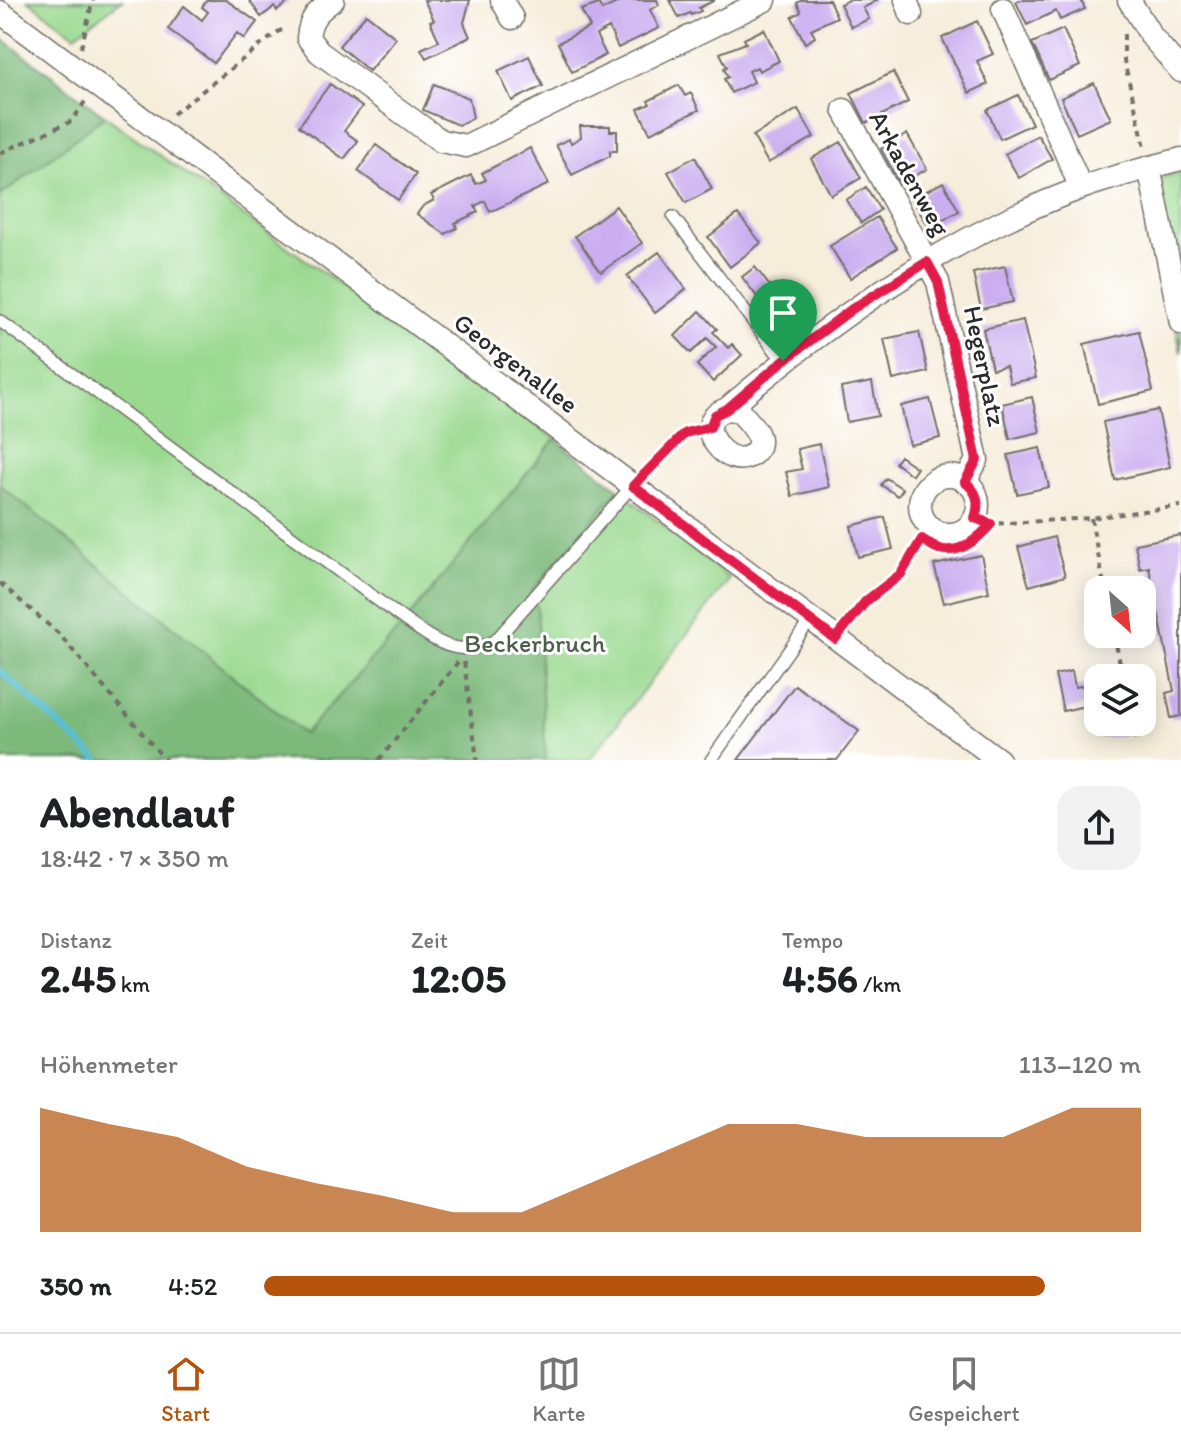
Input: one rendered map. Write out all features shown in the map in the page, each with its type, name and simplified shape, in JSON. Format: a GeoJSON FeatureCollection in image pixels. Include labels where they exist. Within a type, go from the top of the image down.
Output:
{"type":"FeatureCollection","features":[{"type":"Feature","properties":{"kind":"street"},"geometry":{"type":"LineString","coordinates":[[333,0],[313,16],[309,25],[308,38],[319,52],[441,141],[466,146],[765,0]]}},
{"type":"Feature","properties":{"kind":"street"},"geometry":{"type":"LineString","coordinates":[[1129,0],[1152,37],[1181,71]]}},
{"type":"Feature","properties":{"kind":"street"},"geometry":{"type":"LineString","coordinates":[[1003,9],[1081,188]]}},
{"type":"Feature","properties":{"kind":"street","name":"Georgenallee"},"geometry":{"type":"LineString","coordinates":[[0,12],[633,486],[809,622],[999,760]]}},
{"type":"Feature","properties":{"kind":"street","name":"Arkadenweg"},"geometry":{"type":"LineString","coordinates":[[844,110],[927,262]]}},
{"type":"Feature","properties":{"kind":"street","name":"Arkadenweg"},"geometry":{"type":"LineString","coordinates":[[710,427],[715,415],[727,409],[783,361],[852,309],[927,262],[1002,223],[1081,188],[1181,159]]}},
{"type":"Feature","properties":{"kind":"street"},"geometry":{"type":"LineString","coordinates":[[1149,167],[1181,323]]}},
{"type":"Feature","properties":{"kind":"street","name":"Hegerplatz"},"geometry":{"type":"LineString","coordinates":[[927,262],[938,282],[977,460],[965,482],[974,490],[983,521]]}},
{"type":"Feature","properties":{"kind":"street"},"geometry":{"type":"LineString","coordinates":[[710,427],[713,439],[722,452],[732,458],[745,459],[755,451],[759,439],[757,432],[739,411],[727,409]]}},
{"type":"Feature","properties":{"kind":"street"},"geometry":{"type":"LineString","coordinates":[[965,482],[951,476],[942,477],[927,487],[922,495],[921,513],[927,534],[951,535],[983,521]]}},
{"type":"Feature","properties":{"kind":"lane"},"geometry":{"type":"LineString","coordinates":[[673,217],[783,361]]}},
{"type":"Feature","properties":{"kind":"lane"},"geometry":{"type":"LineString","coordinates":[[0,321],[406,621],[451,647],[466,650],[481,648],[495,641],[633,486]]}},
{"type":"Feature","properties":{"kind":"lane"},"geometry":{"type":"LineString","coordinates":[[711,760],[809,622]]}},
{"type":"Feature","properties":{"kind":"path"},"geometry":{"type":"LineString","coordinates":[[76,69],[93,0]]}},
{"type":"Feature","properties":{"kind":"path"},"geometry":{"type":"LineString","coordinates":[[1119,24],[1125,36],[1124,61],[1149,167]]}},
{"type":"Feature","properties":{"kind":"path"},"geometry":{"type":"LineString","coordinates":[[175,112],[279,31],[309,25]]}},
{"type":"Feature","properties":{"kind":"path"},"geometry":{"type":"LineString","coordinates":[[0,153],[72,121],[78,109],[99,86]]}},
{"type":"Feature","properties":{"kind":"path"},"geometry":{"type":"LineString","coordinates":[[633,486],[685,433],[710,427]]}},
{"type":"Feature","properties":{"kind":"path"},"geometry":{"type":"LineString","coordinates":[[835,639],[866,601],[901,574],[927,534],[940,550],[961,547],[978,540],[983,521],[1091,518],[1181,506]]}},
{"type":"Feature","properties":{"kind":"path"},"geometry":{"type":"LineString","coordinates":[[1091,518],[1102,576]]}},
{"type":"Feature","properties":{"kind":"path"},"geometry":{"type":"LineString","coordinates":[[0,583],[59,634],[165,760]]}},
{"type":"Feature","properties":{"kind":"path"},"geometry":{"type":"LineString","coordinates":[[379,760],[463,655],[477,760]]}},
{"type":"Feature","properties":{"kind":"green space"},"geometry":{"type":"Polygon","coordinates":[[[28,0],[122,0],[75,35],[28,0]]]}},
{"type":"Feature","properties":{"kind":"green space"},"geometry":{"type":"Polygon","coordinates":[[[0,37],[555,439],[730,579],[589,760],[0,760],[0,37]]]}},
{"type":"Feature","properties":{"kind":"green space"},"geometry":{"type":"Polygon","coordinates":[[[0,37],[105,116],[0,196],[0,37]]]}},
{"type":"Feature","properties":{"kind":"green space"},"geometry":{"type":"Polygon","coordinates":[[[1181,173],[1181,353],[1145,182],[1181,173]]]}},
{"type":"Feature","properties":{"kind":"green space","name":"Beckerbruch"},"geometry":{"type":"Polygon","coordinates":[[[555,439],[619,489],[531,592],[537,609],[546,760],[0,760],[0,485],[304,734],[406,621],[555,439]]]}},
{"type":"Feature","properties":{"kind":"building"},"geometry":{"type":"Polygon","coordinates":[[[207,0],[226,0],[257,22],[244,39],[237,33],[214,63],[168,29],[184,6],[202,20],[208,12],[202,7],[207,0]]]}},
{"type":"Feature","properties":{"kind":"building"},"geometry":{"type":"Polygon","coordinates":[[[249,0],[291,0],[277,11],[274,7],[261,17],[249,0]]]}},
{"type":"Feature","properties":{"kind":"building"},"geometry":{"type":"Polygon","coordinates":[[[424,0],[470,0],[464,23],[470,37],[426,58],[421,49],[439,41],[430,21],[434,20],[424,0]]]}},
{"type":"Feature","properties":{"kind":"building"},"geometry":{"type":"Polygon","coordinates":[[[623,0],[657,0],[659,5],[650,10],[659,28],[618,48],[609,28],[596,35],[606,55],[572,72],[558,43],[590,27],[581,10],[599,4],[602,10],[623,0]]]}},
{"type":"Feature","properties":{"kind":"building"},"geometry":{"type":"Polygon","coordinates":[[[670,0],[715,0],[699,8],[701,11],[679,18],[670,0]]]}},
{"type":"Feature","properties":{"kind":"building"},"geometry":{"type":"Polygon","coordinates":[[[802,0],[829,0],[837,17],[811,29],[815,37],[805,43],[792,17],[801,12],[797,3],[802,0]]]}},
{"type":"Feature","properties":{"kind":"building"},"geometry":{"type":"Polygon","coordinates":[[[849,0],[878,0],[863,8],[869,19],[851,27],[840,4],[849,0]]]}},
{"type":"Feature","properties":{"kind":"building"},"geometry":{"type":"Polygon","coordinates":[[[1081,0],[1085,9],[1060,20],[1056,11],[1027,25],[1016,2],[1081,0]]]}},
{"type":"Feature","properties":{"kind":"building"},"geometry":{"type":"Polygon","coordinates":[[[366,14],[396,38],[369,71],[339,46],[366,14]]]}},
{"type":"Feature","properties":{"kind":"building"},"geometry":{"type":"Polygon","coordinates":[[[977,21],[993,54],[977,61],[988,84],[969,93],[942,38],[977,21]]]}},
{"type":"Feature","properties":{"kind":"building"},"geometry":{"type":"Polygon","coordinates":[[[764,29],[779,61],[759,71],[757,67],[749,71],[754,82],[731,93],[724,79],[728,77],[724,68],[727,67],[720,53],[746,43],[744,39],[764,29]]]}},
{"type":"Feature","properties":{"kind":"building"},"geometry":{"type":"Polygon","coordinates":[[[1063,29],[1080,66],[1049,80],[1032,43],[1063,29]]]}},
{"type":"Feature","properties":{"kind":"building"},"geometry":{"type":"Polygon","coordinates":[[[529,56],[543,86],[512,101],[498,71],[529,56]]]}},
{"type":"Feature","properties":{"kind":"building"},"geometry":{"type":"Polygon","coordinates":[[[893,72],[908,102],[866,123],[851,93],[893,72]]]}},
{"type":"Feature","properties":{"kind":"building"},"geometry":{"type":"Polygon","coordinates":[[[1094,83],[1111,119],[1077,134],[1061,98],[1094,83]]]}},
{"type":"Feature","properties":{"kind":"building"},"geometry":{"type":"Polygon","coordinates":[[[330,84],[362,107],[344,131],[358,141],[344,159],[299,126],[330,84]]]}},
{"type":"Feature","properties":{"kind":"building"},"geometry":{"type":"Polygon","coordinates":[[[434,84],[469,98],[473,118],[458,125],[423,110],[434,84]]]}},
{"type":"Feature","properties":{"kind":"building"},"geometry":{"type":"Polygon","coordinates":[[[679,85],[685,96],[691,93],[699,110],[650,133],[638,109],[679,85]]]}},
{"type":"Feature","properties":{"kind":"building"},"geometry":{"type":"Polygon","coordinates":[[[1018,95],[1032,124],[1000,139],[987,110],[1018,95]]]}},
{"type":"Feature","properties":{"kind":"building"},"geometry":{"type":"Polygon","coordinates":[[[798,109],[814,137],[768,163],[753,136],[798,109]]]}},
{"type":"Feature","properties":{"kind":"building"},"geometry":{"type":"Polygon","coordinates":[[[580,126],[610,126],[610,131],[617,131],[617,151],[610,151],[610,156],[572,175],[556,145],[569,139],[571,143],[581,137],[580,126]]]}},
{"type":"Feature","properties":{"kind":"building"},"geometry":{"type":"Polygon","coordinates":[[[907,134],[927,169],[900,184],[881,149],[907,134]]]}},
{"type":"Feature","properties":{"kind":"building"},"geometry":{"type":"Polygon","coordinates":[[[1038,135],[1052,159],[1019,178],[1005,154],[1038,135]]]}},
{"type":"Feature","properties":{"kind":"building"},"geometry":{"type":"Polygon","coordinates":[[[841,142],[861,178],[831,195],[811,159],[841,142]]]}},
{"type":"Feature","properties":{"kind":"building"},"geometry":{"type":"Polygon","coordinates":[[[376,145],[416,174],[398,200],[358,171],[376,145]]]}},
{"type":"Feature","properties":{"kind":"building"},"geometry":{"type":"Polygon","coordinates":[[[530,148],[549,184],[490,212],[485,201],[475,206],[478,212],[455,223],[457,228],[445,234],[417,214],[434,200],[431,195],[471,175],[476,184],[486,180],[482,173],[530,148]]]}},
{"type":"Feature","properties":{"kind":"building"},"geometry":{"type":"Polygon","coordinates":[[[695,157],[712,189],[686,203],[668,172],[695,157]]]}},
{"type":"Feature","properties":{"kind":"building"},"geometry":{"type":"Polygon","coordinates":[[[943,182],[959,211],[929,228],[912,199],[943,182]]]}},
{"type":"Feature","properties":{"kind":"building"},"geometry":{"type":"Polygon","coordinates":[[[866,187],[880,210],[861,223],[846,200],[866,187]]]}},
{"type":"Feature","properties":{"kind":"building"},"geometry":{"type":"Polygon","coordinates":[[[616,206],[642,243],[601,272],[575,236],[616,206]]]}},
{"type":"Feature","properties":{"kind":"building"},"geometry":{"type":"Polygon","coordinates":[[[738,214],[761,243],[730,267],[708,237],[738,214]]]}},
{"type":"Feature","properties":{"kind":"building"},"geometry":{"type":"Polygon","coordinates":[[[877,217],[897,248],[850,278],[830,246],[877,217]]]}},
{"type":"Feature","properties":{"kind":"building"},"geometry":{"type":"Polygon","coordinates":[[[659,252],[686,289],[655,313],[627,276],[659,252]]]}},
{"type":"Feature","properties":{"kind":"building"},"geometry":{"type":"Polygon","coordinates":[[[1005,266],[1013,302],[981,309],[973,273],[1005,266]]]}},
{"type":"Feature","properties":{"kind":"building"},"geometry":{"type":"Polygon","coordinates":[[[755,267],[776,294],[790,284],[807,305],[780,327],[742,277],[755,267]]]}},
{"type":"Feature","properties":{"kind":"building"},"geometry":{"type":"Polygon","coordinates":[[[700,311],[717,329],[713,332],[728,348],[732,344],[742,355],[713,382],[697,365],[716,347],[707,338],[691,353],[675,336],[700,311]]]}},
{"type":"Feature","properties":{"kind":"building"},"geometry":{"type":"Polygon","coordinates":[[[1023,320],[1036,378],[1010,383],[1006,366],[992,369],[983,329],[1023,320]]]}},
{"type":"Feature","properties":{"kind":"building"},"geometry":{"type":"Polygon","coordinates":[[[1139,331],[1153,391],[1098,404],[1084,344],[1139,331]]]}},
{"type":"Feature","properties":{"kind":"building"},"geometry":{"type":"Polygon","coordinates":[[[919,332],[928,372],[893,380],[884,339],[919,332]]]}},
{"type":"Feature","properties":{"kind":"building"},"geometry":{"type":"Polygon","coordinates":[[[872,382],[878,416],[847,422],[841,388],[872,382]]]}},
{"type":"Feature","properties":{"kind":"building"},"geometry":{"type":"Polygon","coordinates":[[[1032,397],[1040,432],[1010,439],[1002,404],[1032,397]]]}},
{"type":"Feature","properties":{"kind":"building"},"geometry":{"type":"Polygon","coordinates":[[[930,399],[940,438],[910,445],[901,406],[930,399]]]}},
{"type":"Feature","properties":{"kind":"building"},"geometry":{"type":"Polygon","coordinates":[[[1158,410],[1170,467],[1115,480],[1103,422],[1158,410]]]}},
{"type":"Feature","properties":{"kind":"building"},"geometry":{"type":"Polygon","coordinates":[[[819,444],[829,487],[792,496],[786,472],[802,469],[797,449],[819,444]]]}},
{"type":"Feature","properties":{"kind":"building"},"geometry":{"type":"Polygon","coordinates":[[[1040,448],[1049,487],[1017,494],[1008,455],[1040,448]]]}},
{"type":"Feature","properties":{"kind":"building"},"geometry":{"type":"Polygon","coordinates":[[[900,456],[917,468],[912,475],[895,463],[900,456]]]}},
{"type":"Feature","properties":{"kind":"building"},"geometry":{"type":"Polygon","coordinates":[[[886,478],[903,489],[898,496],[881,485],[886,478]]]}},
{"type":"Feature","properties":{"kind":"building"},"geometry":{"type":"Polygon","coordinates":[[[885,517],[893,549],[858,557],[851,526],[885,517]]]}},
{"type":"Feature","properties":{"kind":"building"},"geometry":{"type":"Polygon","coordinates":[[[1181,535],[1181,716],[1171,718],[1166,693],[1174,691],[1156,602],[1156,576],[1151,576],[1149,567],[1140,569],[1135,544],[1181,535]]]}},
{"type":"Feature","properties":{"kind":"building"},"geometry":{"type":"Polygon","coordinates":[[[1054,537],[1065,576],[1029,586],[1018,547],[1054,537]]]}},
{"type":"Feature","properties":{"kind":"building"},"geometry":{"type":"Polygon","coordinates":[[[981,555],[989,592],[944,603],[934,565],[981,555]]]}},
{"type":"Feature","properties":{"kind":"building"},"geometry":{"type":"Polygon","coordinates":[[[1072,671],[1075,687],[1084,685],[1084,706],[1063,711],[1055,675],[1072,671]]]}},
{"type":"Feature","properties":{"kind":"building"},"geometry":{"type":"Polygon","coordinates":[[[795,685],[859,731],[837,760],[738,760],[795,685]]]}},
{"type":"Feature","properties":{"kind":"waterway"},"geometry":{"type":"LineString","coordinates":[[0,671],[98,760]]}},
{"type":"Feature","properties":{"kind":"route"},"geometry":{"type":"LineString","coordinates":[[927,262],[938,282],[977,460],[965,482],[978,499],[975,518],[991,524],[978,540],[961,547],[940,550],[922,539],[901,574],[866,601],[835,639],[633,486],[685,433],[710,427],[715,415],[727,409],[783,361],[852,309],[927,262]]}}]}
